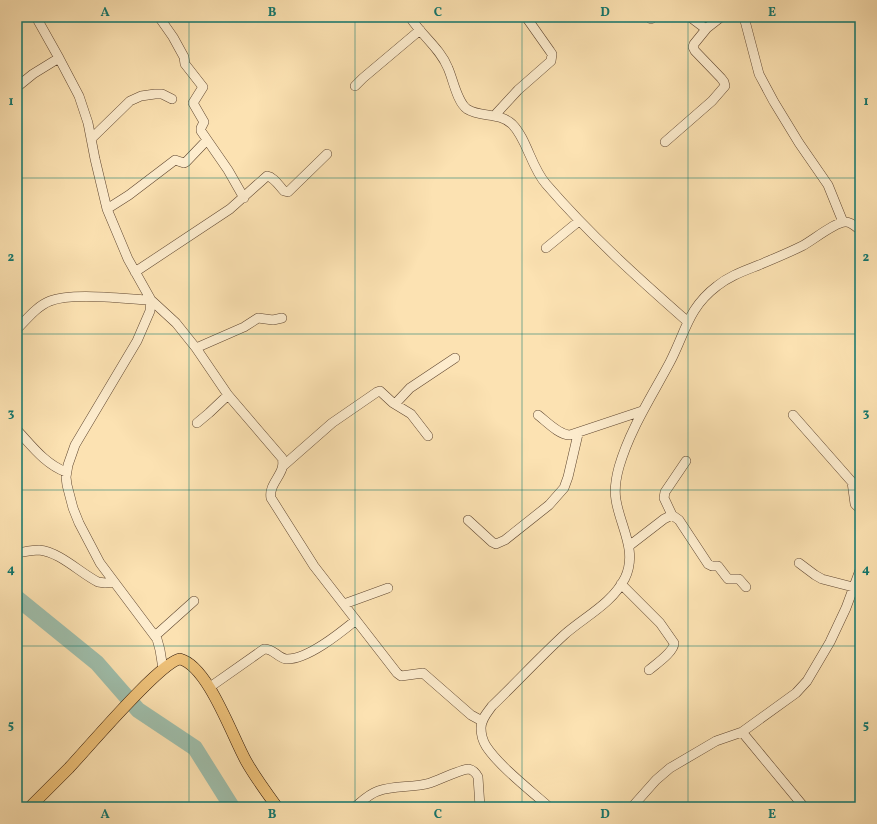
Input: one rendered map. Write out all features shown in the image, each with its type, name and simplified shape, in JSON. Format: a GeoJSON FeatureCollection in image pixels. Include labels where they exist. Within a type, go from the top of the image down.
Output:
{"type":"FeatureCollection","features":[{"type":"Feature","properties":{"kind":"main road"},"geometry":{"type":"LineString","coordinates":[[30,807],[163,669],[176,660],[183,659],[197,670],[210,687],[247,763],[277,807]]}},
{"type":"Feature","properties":{"kind":"street"},"geometry":{"type":"LineString","coordinates":[[36,17],[79,96],[86,118],[107,209],[125,254],[151,300],[176,323],[196,348],[228,394],[280,455],[284,466]]}},
{"type":"Feature","properties":{"kind":"street"},"geometry":{"type":"LineString","coordinates":[[159,17],[173,37],[184,57],[185,64],[203,87],[193,102],[204,122],[201,130],[228,170],[244,198]]}},
{"type":"Feature","properties":{"kind":"street"},"geometry":{"type":"LineString","coordinates":[[410,17],[444,60],[464,106],[471,111],[504,118],[516,128],[537,172],[579,221],[631,272],[688,322]]}},
{"type":"Feature","properties":{"kind":"street"},"geometry":{"type":"LineString","coordinates":[[495,115],[518,90],[552,58],[550,51],[526,17]]}},
{"type":"Feature","properties":{"kind":"street"},"geometry":{"type":"LineString","coordinates":[[690,17],[706,29]]}},
{"type":"Feature","properties":{"kind":"street"},"geometry":{"type":"LineString","coordinates":[[666,142],[712,101],[725,86],[721,78],[693,47],[706,29],[720,17]]}},
{"type":"Feature","properties":{"kind":"street"},"geometry":{"type":"LineString","coordinates":[[744,17],[759,74],[799,143],[828,185],[843,222]]}},
{"type":"Feature","properties":{"kind":"street"},"geometry":{"type":"LineString","coordinates":[[355,86],[420,30]]}},
{"type":"Feature","properties":{"kind":"street"},"geometry":{"type":"LineString","coordinates":[[17,87],[33,74],[59,58]]}},
{"type":"Feature","properties":{"kind":"street"},"geometry":{"type":"LineString","coordinates":[[91,139],[130,101],[137,97],[160,94],[172,100]]}},
{"type":"Feature","properties":{"kind":"street"},"geometry":{"type":"LineString","coordinates":[[107,209],[129,195],[175,160],[184,163],[186,162],[207,140]]}},
{"type":"Feature","properties":{"kind":"street"},"geometry":{"type":"LineString","coordinates":[[135,272],[230,209],[267,176],[273,179],[284,191],[288,192],[327,154]]}},
{"type":"Feature","properties":{"kind":"street"},"geometry":{"type":"LineString","coordinates":[[546,248],[579,221]]}},
{"type":"Feature","properties":{"kind":"street"},"geometry":{"type":"LineString","coordinates":[[549,807],[489,750],[482,738],[482,721],[492,706],[565,634],[607,601],[621,584],[626,575],[628,568],[629,546],[616,500],[615,485],[619,466],[632,431],[670,361],[695,308],[705,296],[733,275],[803,245],[837,224],[848,222],[860,230]]}},
{"type":"Feature","properties":{"kind":"street"},"geometry":{"type":"LineString","coordinates":[[17,329],[49,301],[65,297],[80,296],[151,300]]}},
{"type":"Feature","properties":{"kind":"street"},"geometry":{"type":"LineString","coordinates":[[151,300],[150,311],[137,341],[75,445],[66,472],[68,492],[92,550],[155,636],[160,650],[163,669]]}},
{"type":"Feature","properties":{"kind":"street"},"geometry":{"type":"LineString","coordinates":[[196,348],[244,327],[258,318],[273,320],[282,318]]}},
{"type":"Feature","properties":{"kind":"street"},"geometry":{"type":"LineString","coordinates":[[395,404],[410,388],[456,358]]}},
{"type":"Feature","properties":{"kind":"street"},"geometry":{"type":"LineString","coordinates":[[428,436],[411,414],[395,404],[382,392],[377,392],[332,423],[284,466],[271,490],[271,498],[314,566],[399,675],[404,676],[423,673],[471,715],[482,721]]}},
{"type":"Feature","properties":{"kind":"street"},"geometry":{"type":"LineString","coordinates":[[197,423],[228,394]]}},
{"type":"Feature","properties":{"kind":"street"},"geometry":{"type":"LineString","coordinates":[[538,415],[564,434],[570,435],[578,434],[642,411]]}},
{"type":"Feature","properties":{"kind":"street"},"geometry":{"type":"LineString","coordinates":[[793,415],[852,482],[855,504],[860,509]]}},
{"type":"Feature","properties":{"kind":"street"},"geometry":{"type":"LineString","coordinates":[[17,430],[48,463],[66,472]]}},
{"type":"Feature","properties":{"kind":"street"},"geometry":{"type":"LineString","coordinates":[[468,520],[485,537],[496,544],[505,540],[549,505],[564,488],[568,478],[578,434]]}},
{"type":"Feature","properties":{"kind":"street"},"geometry":{"type":"LineString","coordinates":[[686,461],[665,492],[664,498],[672,515],[679,520],[708,564],[718,566],[728,579],[739,579],[746,587]]}},
{"type":"Feature","properties":{"kind":"street"},"geometry":{"type":"LineString","coordinates":[[629,546],[664,519],[672,515]]}},
{"type":"Feature","properties":{"kind":"street"},"geometry":{"type":"LineString","coordinates":[[17,553],[34,550],[46,552],[63,560],[98,582],[114,582]]}},
{"type":"Feature","properties":{"kind":"street"},"geometry":{"type":"LineString","coordinates":[[799,563],[822,579],[853,587]]}},
{"type":"Feature","properties":{"kind":"street"},"geometry":{"type":"LineString","coordinates":[[632,807],[656,780],[670,768],[716,741],[742,732],[796,694],[807,682],[830,642],[846,608],[860,570]]}},
{"type":"Feature","properties":{"kind":"street"},"geometry":{"type":"LineString","coordinates":[[621,584],[660,623],[675,646],[671,652],[649,670]]}},
{"type":"Feature","properties":{"kind":"street"},"geometry":{"type":"LineString","coordinates":[[344,604],[388,588]]}},
{"type":"Feature","properties":{"kind":"street"},"geometry":{"type":"LineString","coordinates":[[155,636],[194,601]]}},
{"type":"Feature","properties":{"kind":"street"},"geometry":{"type":"LineString","coordinates":[[210,687],[264,649],[269,649],[285,659],[294,658],[313,651],[356,620]]}},
{"type":"Feature","properties":{"kind":"street"},"geometry":{"type":"LineString","coordinates":[[742,732],[804,807]]}},
{"type":"Feature","properties":{"kind":"street"},"geometry":{"type":"LineString","coordinates":[[355,807],[366,798],[384,789],[425,784],[469,769],[478,776],[480,807]]}},
{"type":"Feature","properties":{"kind":"waterway"},"geometry":{"type":"LineString","coordinates":[[17,598],[97,663],[138,710],[195,748],[232,807]]}}]}
